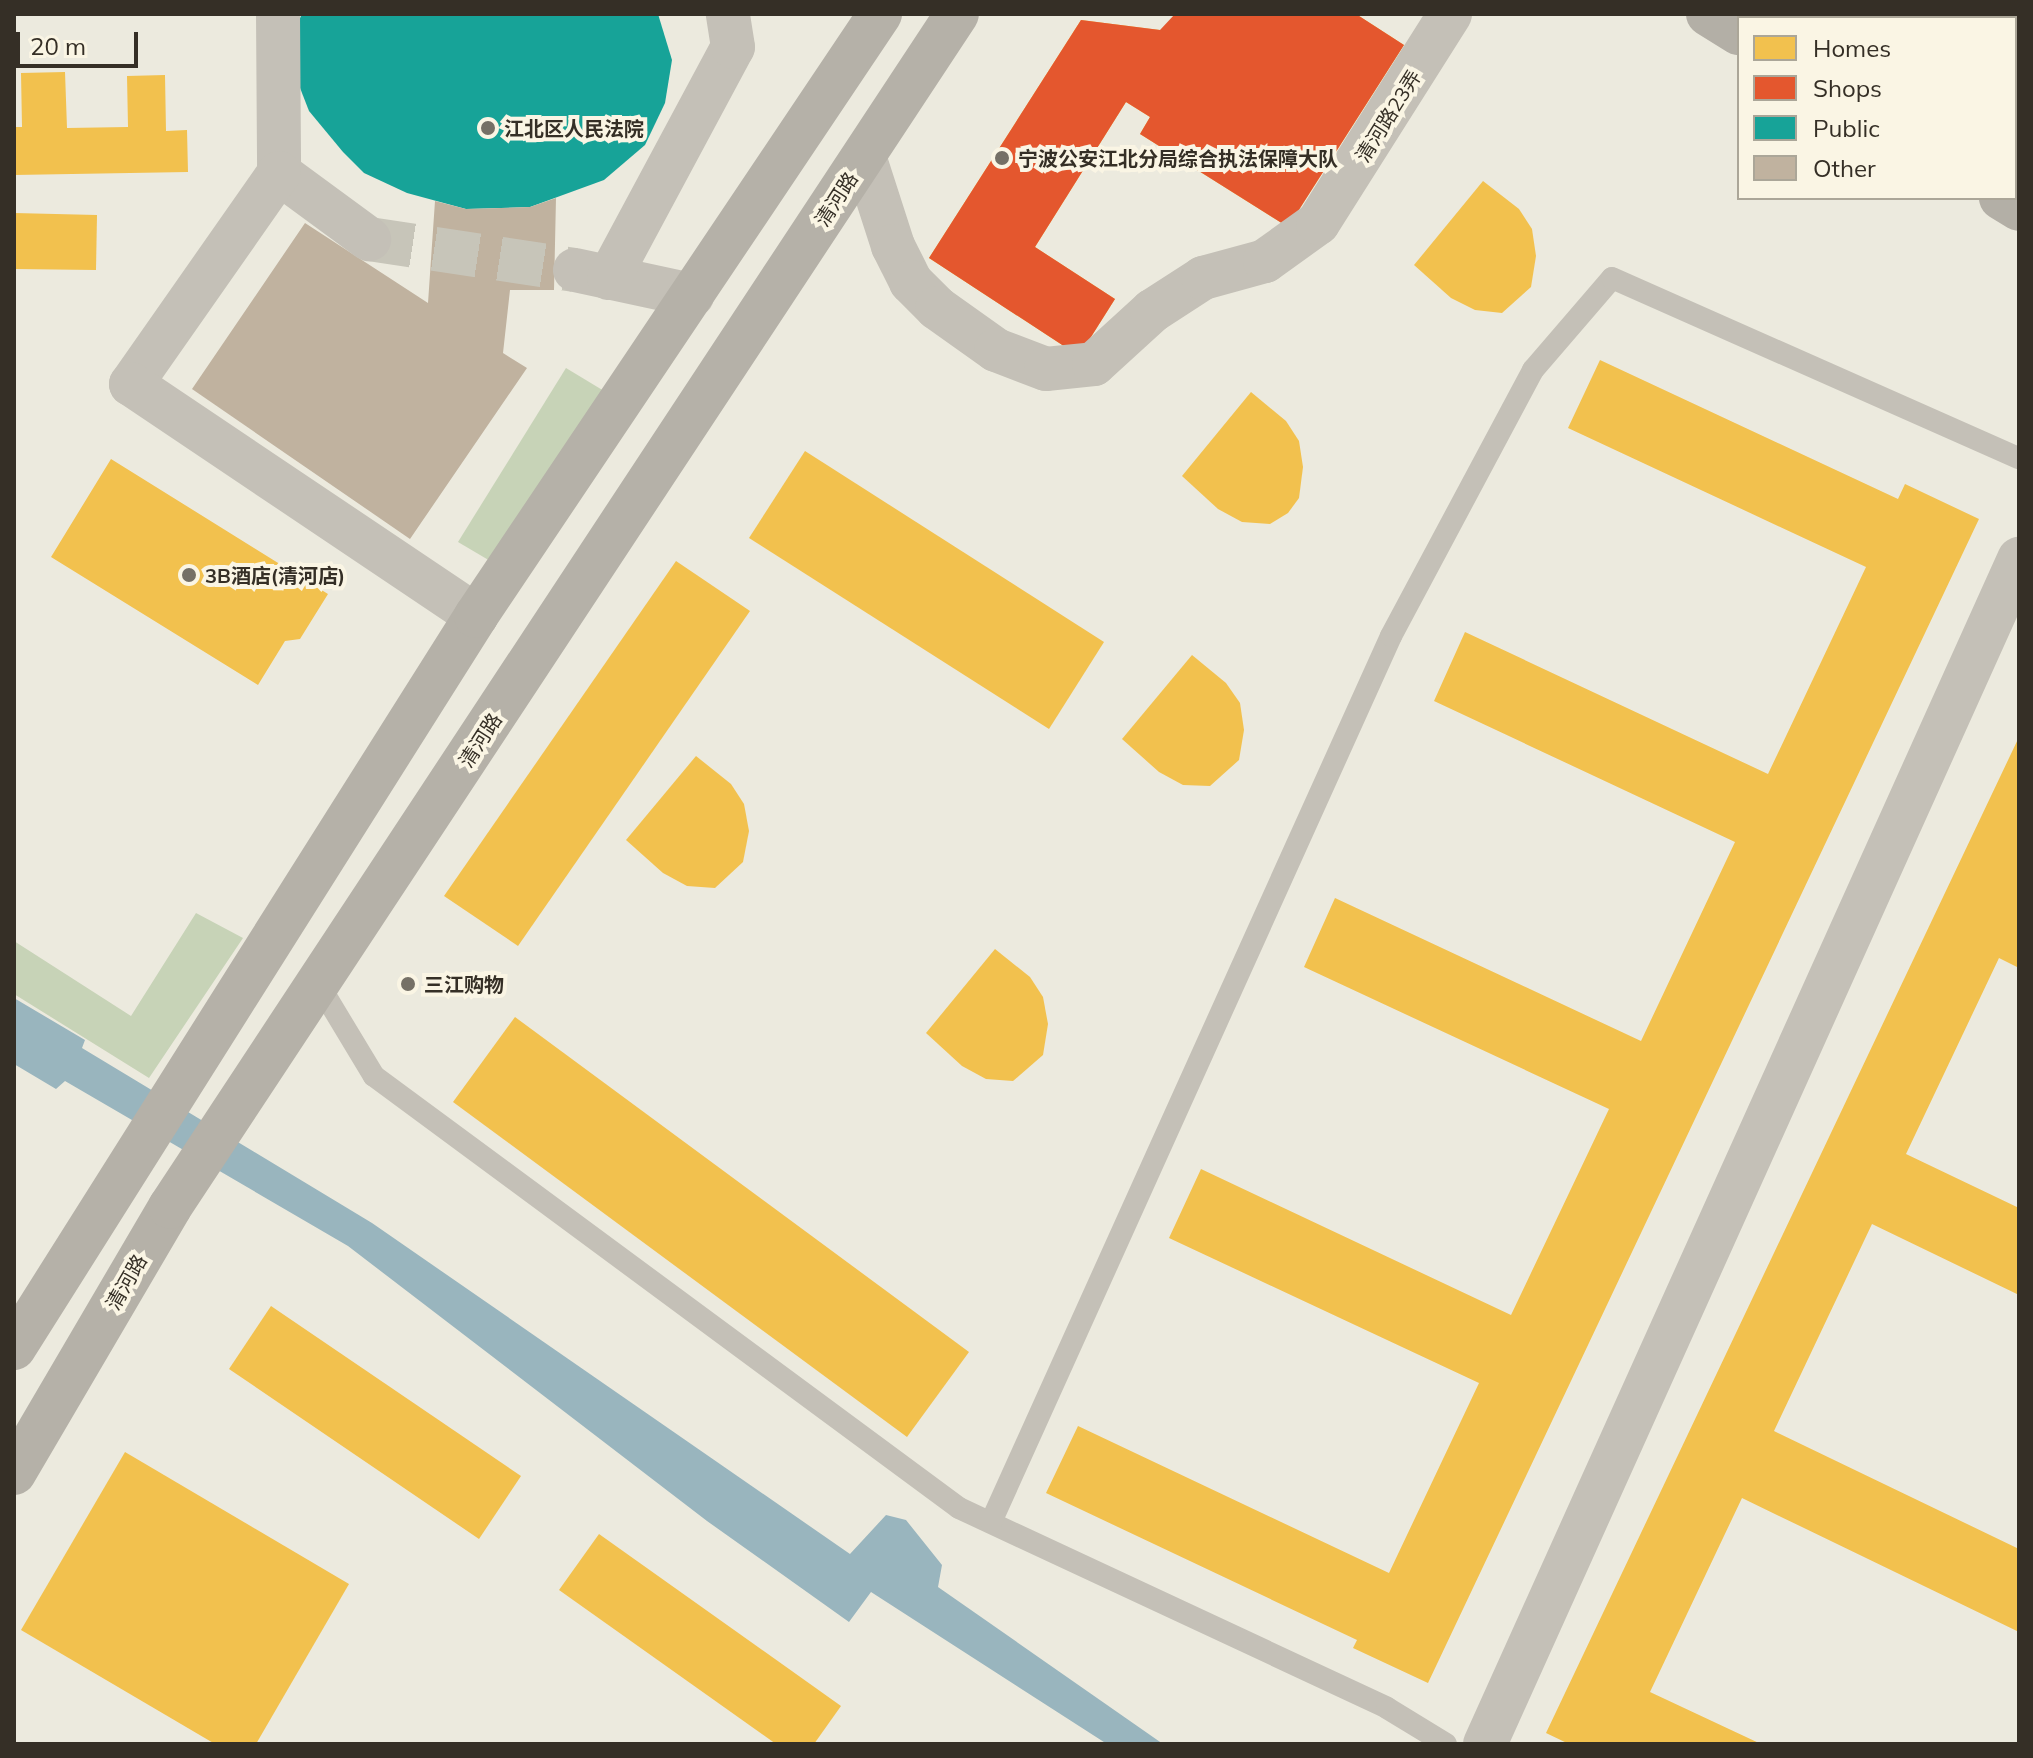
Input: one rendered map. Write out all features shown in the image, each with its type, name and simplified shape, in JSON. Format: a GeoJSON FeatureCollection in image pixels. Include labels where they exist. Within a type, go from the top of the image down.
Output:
{"type":"FeatureCollection","features":[{"type":"Feature","properties":{"kind":"main road"},"geometry":{"type":"LineString","coordinates":[[14,1348],[127,1163],[476,616],[880,14]]}},
{"type":"Feature","properties":{"kind":"main road","name":"清河路"},"geometry":{"type":"LineString","coordinates":[[14,1473],[170,1207],[957,14]]}},
{"type":"Feature","properties":{"kind":"main road"},"geometry":{"type":"LineString","coordinates":[[1708,14],[1737,32]]}},
{"type":"Feature","properties":{"kind":"street"},"geometry":{"type":"LineString","coordinates":[[278,14],[279,173],[131,384],[476,616]]}},
{"type":"Feature","properties":{"kind":"street"},"geometry":{"type":"LineString","coordinates":[[692,295],[592,274],[733,47],[728,14]]}},
{"type":"Feature","properties":{"kind":"street","name":"清河路23弄"},"geometry":{"type":"LineString","coordinates":[[864,156],[893,246],[911,282],[937,308],[996,350],[1046,369],[1094,364],[1152,311],[1203,278],[1265,261],[1318,223],[1450,14]]}},
{"type":"Feature","properties":{"kind":"street"},"geometry":{"type":"LineString","coordinates":[[279,173],[369,239]]}},
{"type":"Feature","properties":{"kind":"street"},"geometry":{"type":"LineString","coordinates":[[1485,1744],[2019,559]]}},
{"type":"Feature","properties":{"kind":"lane"},"geometry":{"type":"LineString","coordinates":[[991,1522],[1391,636],[1533,370],[1612,278],[2019,458]]}},
{"type":"Feature","properties":{"kind":"lane"},"geometry":{"type":"LineString","coordinates":[[319,985],[374,1076],[959,1508],[1387,1708],[1446,1744]]}},
{"type":"Feature","properties":{"kind":"green space"},"geometry":{"type":"Polygon","coordinates":[[[566,368],[609,394],[497,565],[458,542],[566,368]]]}},
{"type":"Feature","properties":{"kind":"green space"},"geometry":{"type":"Polygon","coordinates":[[[196,913],[243,938],[149,1078],[14,994],[14,941],[131,1016],[196,913]]]}},
{"type":"Feature","properties":{"kind":"water"},"geometry":{"type":"Polygon","coordinates":[[[14,998],[85,1040],[82,1048],[372,1223],[850,1554],[886,1515],[906,1520],[942,1565],[938,1587],[1163,1744],[1107,1744],[871,1592],[849,1622],[707,1521],[348,1246],[65,1081],[56,1089],[14,1064],[14,998]]]}},
{"type":"Feature","properties":{"kind":"building: Homes"},"geometry":{"type":"Polygon","coordinates":[[[1344,14],[1356,14],[1404,45],[1288,227],[1140,134],[1150,117],[1126,102],[1035,247],[1115,299],[1079,356],[929,258],[1081,20],[1160,30],[1285,109],[1344,14]]]}},
{"type":"Feature","properties":{"kind":"building: Homes"},"geometry":{"type":"Polygon","coordinates":[[[65,72],[67,128],[128,127],[127,76],[165,75],[166,131],[187,130],[188,172],[14,175],[14,127],[22,127],[21,73],[65,72]]]}},
{"type":"Feature","properties":{"kind":"building: Homes"},"geometry":{"type":"Polygon","coordinates":[[[1483,181],[1519,209],[1532,229],[1536,256],[1531,287],[1502,313],[1475,310],[1451,298],[1414,265],[1483,181]]]}},
{"type":"Feature","properties":{"kind":"building: Homes"},"geometry":{"type":"Polygon","coordinates":[[[14,213],[97,215],[96,270],[14,269],[14,213]]]}},
{"type":"Feature","properties":{"kind":"building: Homes"},"geometry":{"type":"Polygon","coordinates":[[[1600,360],[1898,499],[1905,484],[1979,519],[1428,1683],[1353,1648],[1357,1640],[1046,1493],[1078,1426],[1389,1573],[1479,1383],[1169,1238],[1201,1169],[1511,1315],[1609,1109],[1304,967],[1335,898],[1641,1041],[1735,842],[1434,701],[1465,632],[1768,774],[1866,567],[1568,428],[1600,360]]]}},
{"type":"Feature","properties":{"kind":"building: Homes"},"geometry":{"type":"Polygon","coordinates":[[[1251,392],[1286,421],[1299,441],[1303,467],[1299,498],[1288,513],[1270,524],[1242,522],[1218,509],[1182,476],[1251,392]]]}},
{"type":"Feature","properties":{"kind":"building: Homes"},"geometry":{"type":"Polygon","coordinates":[[[805,451],[1104,642],[1049,729],[749,538],[805,451]]]}},
{"type":"Feature","properties":{"kind":"building: Homes","name":"3B酒店(清河店)"},"geometry":{"type":"Polygon","coordinates":[[[111,459],[328,594],[300,639],[285,641],[258,685],[51,557],[111,459]]]}},
{"type":"Feature","properties":{"kind":"building: Homes"},"geometry":{"type":"Polygon","coordinates":[[[676,561],[750,611],[518,946],[444,896],[676,561]]]}},
{"type":"Feature","properties":{"kind":"building: Homes"},"geometry":{"type":"Polygon","coordinates":[[[1192,655],[1226,683],[1240,703],[1244,730],[1239,760],[1210,786],[1183,785],[1159,772],[1122,739],[1192,655]]]}},
{"type":"Feature","properties":{"kind":"building: Homes"},"geometry":{"type":"Polygon","coordinates":[[[2019,737],[2019,968],[1999,958],[1906,1154],[2019,1208],[2019,1295],[1872,1224],[1774,1431],[2019,1549],[2019,1632],[1742,1498],[1650,1692],[1761,1744],[1569,1744],[1546,1733],[2019,737]]]}},
{"type":"Feature","properties":{"kind":"building: Homes"},"geometry":{"type":"Polygon","coordinates":[[[696,756],[731,784],[744,804],[749,831],[743,862],[715,888],[687,886],[663,873],[626,840],[696,756]]]}},
{"type":"Feature","properties":{"kind":"building: Homes"},"geometry":{"type":"Polygon","coordinates":[[[995,949],[1030,977],[1043,997],[1048,1024],[1043,1055],[1013,1081],[986,1079],[962,1066],[926,1033],[995,949]]]}},
{"type":"Feature","properties":{"kind":"building: Homes"},"geometry":{"type":"Polygon","coordinates":[[[515,1017],[969,1352],[907,1437],[453,1102],[515,1017]]]}},
{"type":"Feature","properties":{"kind":"building: Homes"},"geometry":{"type":"Polygon","coordinates":[[[271,1306],[521,1476],[479,1539],[229,1369],[271,1306]]]}},
{"type":"Feature","properties":{"kind":"building: Homes"},"geometry":{"type":"Polygon","coordinates":[[[125,1452],[349,1584],[256,1744],[215,1744],[21,1630],[125,1452]]]}},
{"type":"Feature","properties":{"kind":"building: Homes"},"geometry":{"type":"Polygon","coordinates":[[[599,1534],[841,1706],[814,1744],[776,1744],[559,1590],[599,1534]]]}},
{"type":"Feature","properties":{"kind":"building: Shops"},"geometry":{"type":"Polygon","coordinates":[[[1175,14],[1356,14],[1404,45],[1288,227],[1140,134],[1150,117],[1126,102],[1035,247],[1115,299],[1079,356],[929,258],[1081,20],[1160,30],[1175,14]]]}},
{"type":"Feature","properties":{"kind":"building: Public","name":"江北区人民法院"},"geometry":{"type":"Polygon","coordinates":[[[302,14],[658,14],[672,60],[665,103],[645,145],[604,180],[530,207],[466,209],[407,193],[364,173],[343,152],[309,111],[295,75],[294,31],[302,14]]]}},
{"type":"Feature","properties":{"kind":"building: Other"},"geometry":{"type":"Polygon","coordinates":[[[556,198],[554,290],[510,290],[503,353],[527,368],[410,539],[192,389],[305,223],[428,303],[435,201],[466,209],[530,207],[556,198]]]}},
{"type":"Feature","properties":{"kind":"tunnel"},"geometry":{"type":"LineString","coordinates":[[369,239],[575,270]]}},
{"type":"Feature","properties":{"kind":"place","name":"江北区人民法院"},"geometry":{"type":"Point","coordinates":[488,128]}},
{"type":"Feature","properties":{"kind":"place","name":"宁波公安江北分局综合执法保障大队"},"geometry":{"type":"Point","coordinates":[1002,158]}},
{"type":"Feature","properties":{"kind":"place","name":"3B酒店(清河店)"},"geometry":{"type":"Point","coordinates":[189,575]}},
{"type":"Feature","properties":{"kind":"place","name":"三江购物"},"geometry":{"type":"Point","coordinates":[408,984]}}]}
